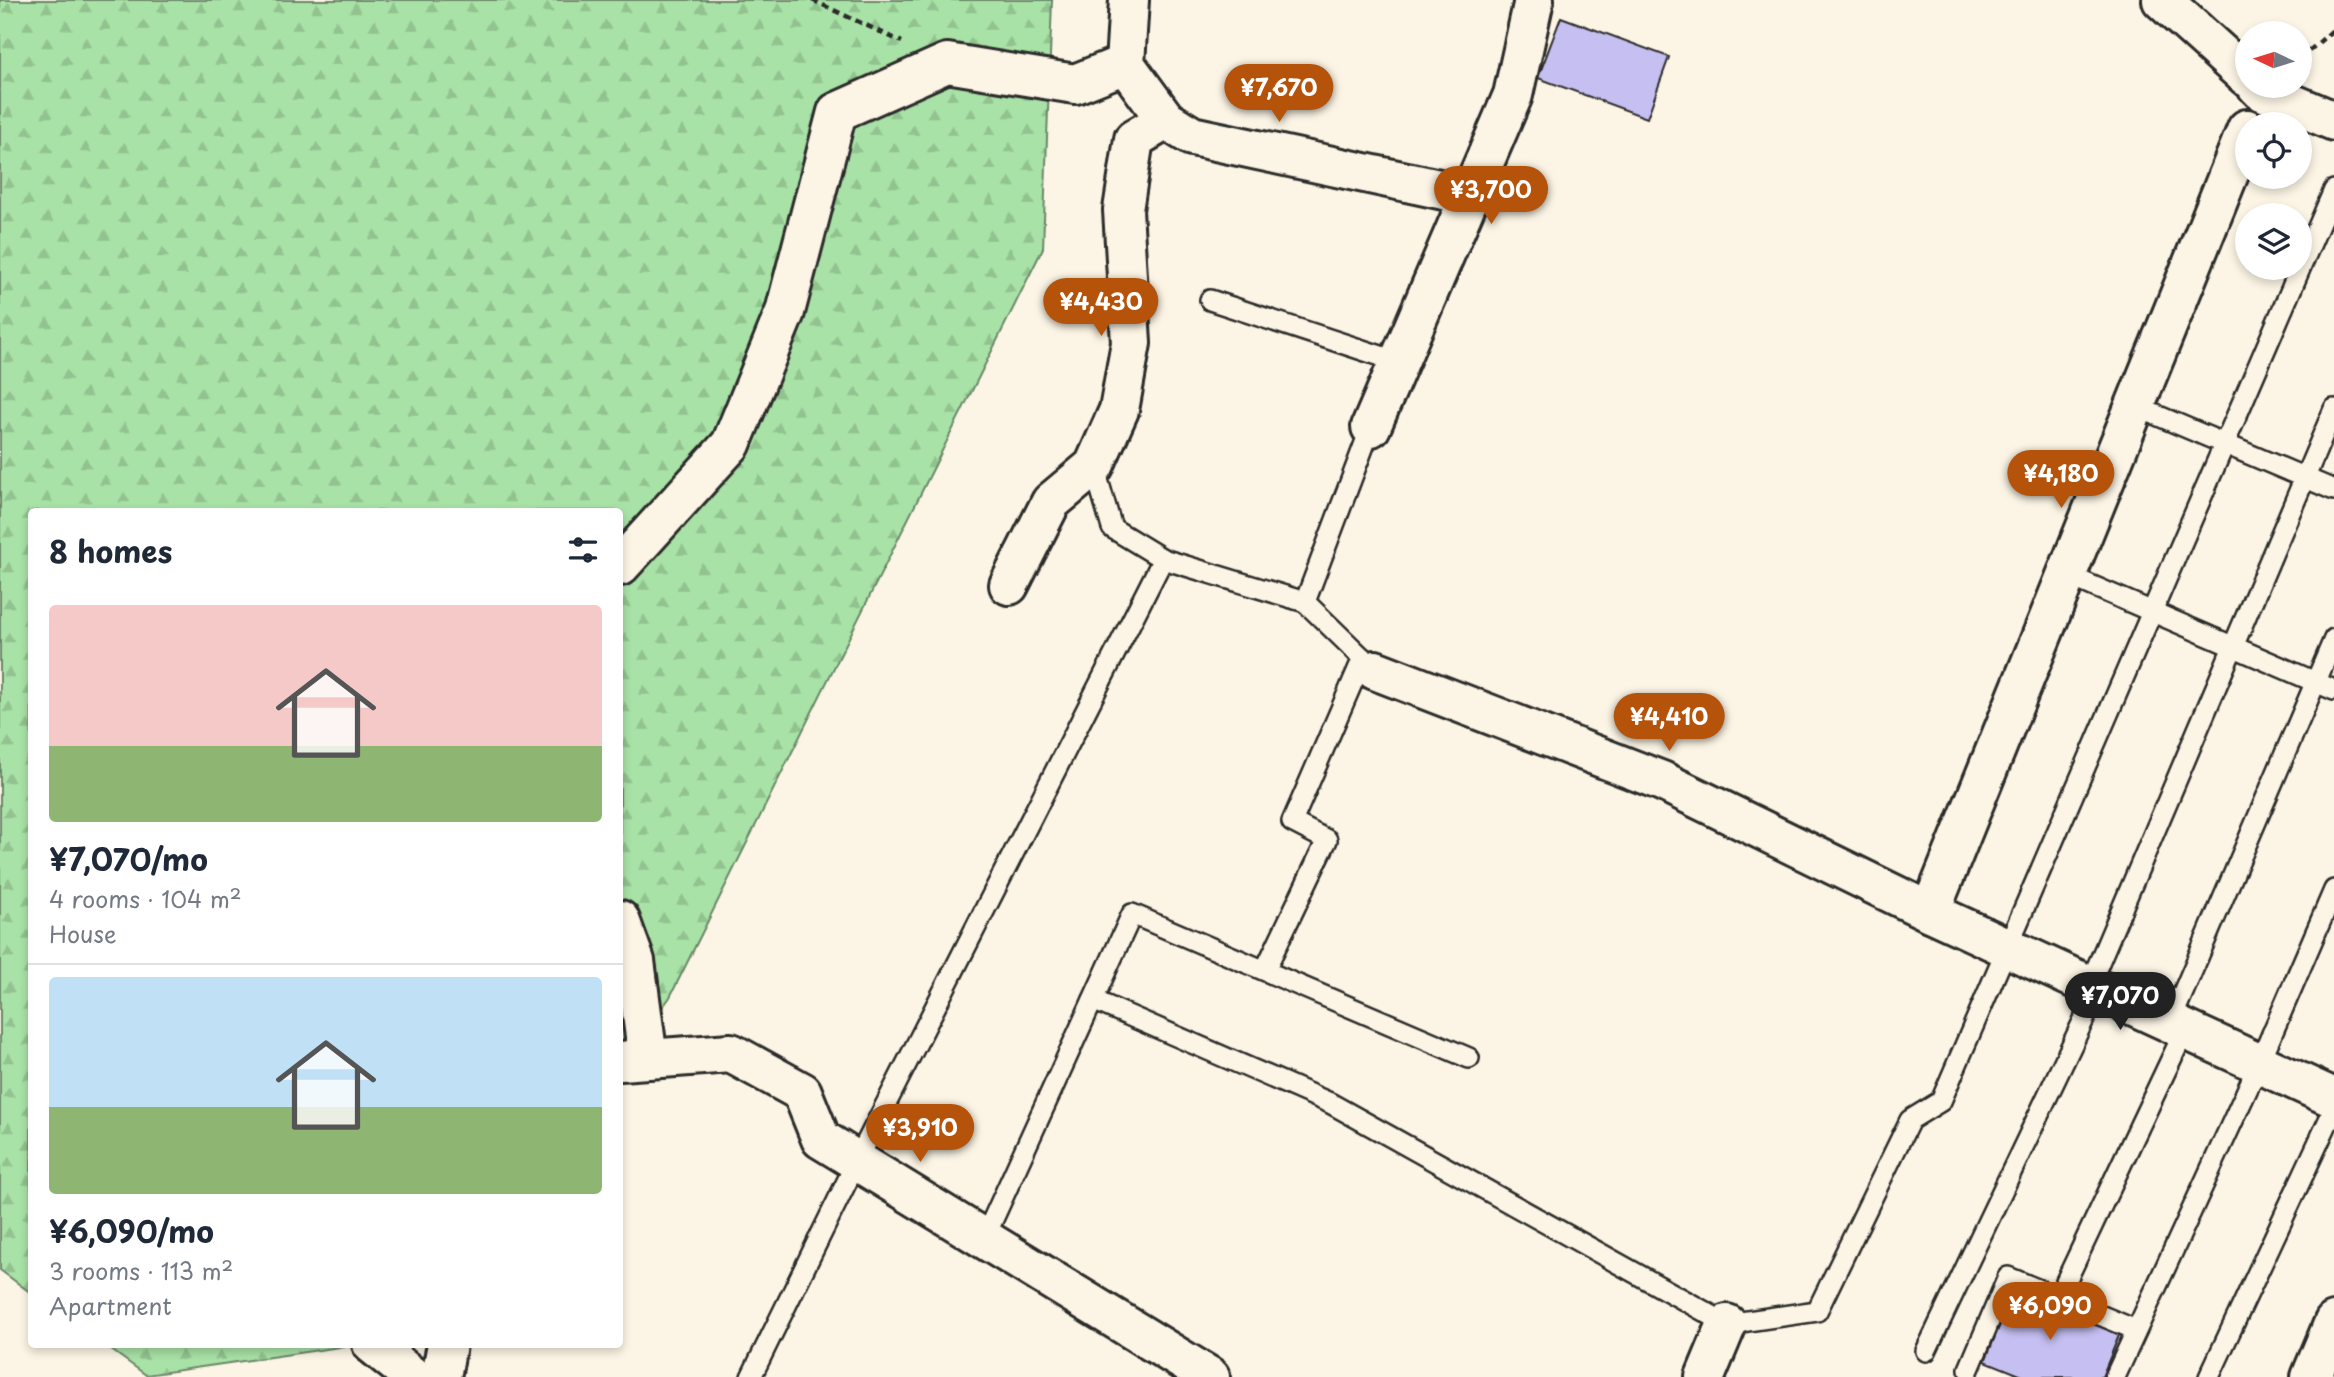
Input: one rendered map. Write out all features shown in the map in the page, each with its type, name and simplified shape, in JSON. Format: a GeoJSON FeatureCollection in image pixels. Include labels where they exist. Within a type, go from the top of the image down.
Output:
{"type":"FeatureCollection","features":[{"type":"Feature","properties":{"kind":"street"},"geometry":{"type":"LineString","coordinates":[[1129,0],[1125,64],[1166,120],[1192,136],[1472,196]]}},
{"type":"Feature","properties":{"kind":"street"},"geometry":{"type":"LineString","coordinates":[[1371,428],[1513,95],[1534,0]]}},
{"type":"Feature","properties":{"kind":"street"},"geometry":{"type":"LineString","coordinates":[[2162,0],[2235,75]]}},
{"type":"Feature","properties":{"kind":"street"},"geometry":{"type":"LineString","coordinates":[[623,563],[731,444],[785,312],[836,112],[947,63],[1075,84],[1125,64]]}},
{"type":"Feature","properties":{"kind":"street"},"geometry":{"type":"LineString","coordinates":[[2263,98],[2334,121]]}},
{"type":"Feature","properties":{"kind":"street"},"geometry":{"type":"LineString","coordinates":[[1009,585],[1051,502],[1094,466],[1119,410],[1131,343],[1123,210],[1134,139],[1166,120]]}},
{"type":"Feature","properties":{"kind":"street"},"geometry":{"type":"LineString","coordinates":[[1930,912],[2235,159]]}},
{"type":"Feature","properties":{"kind":"street"},"geometry":{"type":"LineString","coordinates":[[1369,664],[1662,782],[1930,912],[2334,1098]]}},
{"type":"Feature","properties":{"kind":"street"},"geometry":{"type":"LineString","coordinates":[[623,928],[635,961],[634,1060],[731,1053],[802,1092],[821,1139],[1210,1377]]}},
{"type":"Feature","properties":{"kind":"street"},"geometry":{"type":"LineString","coordinates":[[2311,1377],[2334,1322]]}},
{"type":"Feature","properties":{"kind":"street"},"geometry":{"type":"LineString","coordinates":[[1705,1377],[1727,1324]]}},
{"type":"Feature","properties":{"kind":"street"},"geometry":{"type":"LineString","coordinates":[[377,1348],[412,1377]]}},
{"type":"Feature","properties":{"kind":"street"},"geometry":{"type":"LineString","coordinates":[[441,1377],[446,1348]]}},
{"type":"Feature","properties":{"kind":"lane"},"geometry":{"type":"LineString","coordinates":[[1093,1000],[1330,1103],[1727,1324],[1817,1311],[1910,1120],[1941,1101],[2334,190]]}},
{"type":"Feature","properties":{"kind":"lane"},"geometry":{"type":"LineString","coordinates":[[1210,300],[1399,362]]}},
{"type":"Feature","properties":{"kind":"lane"},"geometry":{"type":"LineString","coordinates":[[2135,406],[2334,490]]}},
{"type":"Feature","properties":{"kind":"lane"},"geometry":{"type":"LineString","coordinates":[[1926,1351],[2094,988],[2233,647],[2334,409]]}},
{"type":"Feature","properties":{"kind":"lane"},"geometry":{"type":"LineString","coordinates":[[1304,602],[1371,428]]}},
{"type":"Feature","properties":{"kind":"lane"},"geometry":{"type":"LineString","coordinates":[[1094,466],[1112,528],[1163,559],[1304,602],[1369,664],[1292,822],[1327,840],[1265,970]]}},
{"type":"Feature","properties":{"kind":"lane"},"geometry":{"type":"LineString","coordinates":[[751,1377],[857,1161],[1163,559]]}},
{"type":"Feature","properties":{"kind":"lane"},"geometry":{"type":"LineString","coordinates":[[2067,575],[2325,686]]}},
{"type":"Feature","properties":{"kind":"lane"},"geometry":{"type":"LineString","coordinates":[[2058,1298],[2325,686],[2334,639]]}},
{"type":"Feature","properties":{"kind":"lane"},"geometry":{"type":"LineString","coordinates":[[2115,1377],[2259,1064],[2334,890]]}},
{"type":"Feature","properties":{"kind":"lane"},"geometry":{"type":"LineString","coordinates":[[984,1239],[1132,914],[1469,1058]]}},
{"type":"Feature","properties":{"kind":"lane"},"geometry":{"type":"LineString","coordinates":[[2209,1377],[2334,1109]]}},
{"type":"Feature","properties":{"kind":"lane"},"geometry":{"type":"LineString","coordinates":[[1969,1368],[2008,1277],[2136,1330]]}},
{"type":"Feature","properties":{"kind":"path"},"geometry":{"type":"LineString","coordinates":[[812,0],[947,63]]}},
{"type":"Feature","properties":{"kind":"path"},"geometry":{"type":"LineString","coordinates":[[2312,48],[2334,29]]}},
{"type":"Feature","properties":{"kind":"green space"},"geometry":{"type":"Polygon","coordinates":[[[0,0],[1052,0],[1043,248],[670,997],[623,1063],[623,508],[28,508],[28,1291],[0,1270],[0,0]]]}},
{"type":"Feature","properties":{"kind":"green space"},"geometry":{"type":"Polygon","coordinates":[[[109,1348],[333,1348],[146,1375],[109,1348]]]}},
{"type":"Feature","properties":{"kind":"building"},"geometry":{"type":"Polygon","coordinates":[[[1561,17],[1669,57],[1647,118],[1538,78],[1561,17]]]}},
{"type":"Feature","properties":{"kind":"building"},"geometry":{"type":"Polygon","coordinates":[[[2014,1290],[2120,1333],[2102,1377],[2025,1377],[1985,1361],[2014,1290]]]}}]}
